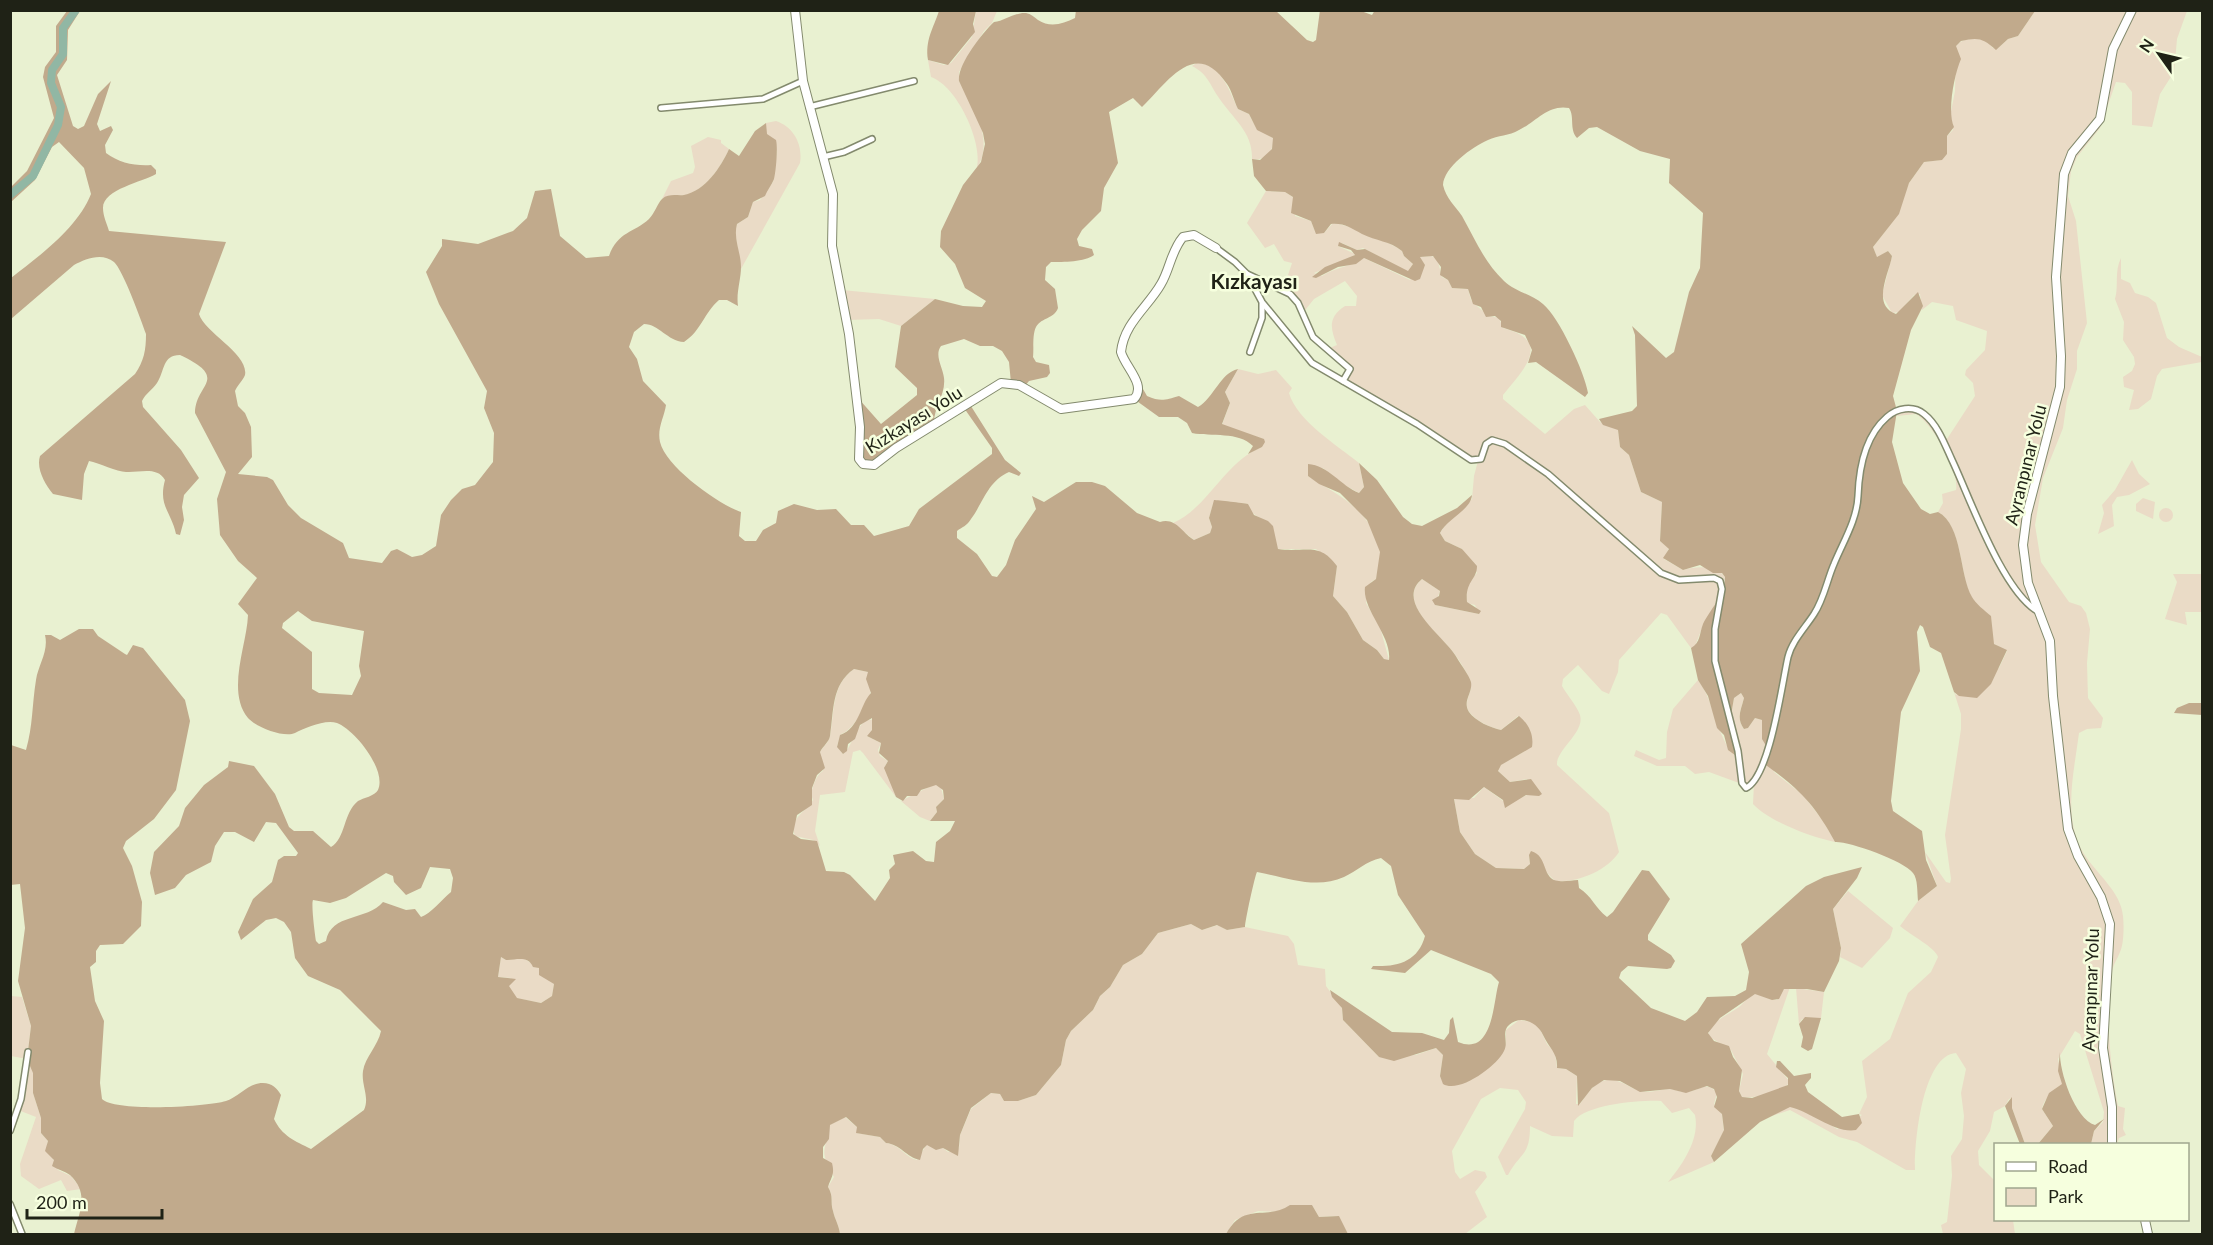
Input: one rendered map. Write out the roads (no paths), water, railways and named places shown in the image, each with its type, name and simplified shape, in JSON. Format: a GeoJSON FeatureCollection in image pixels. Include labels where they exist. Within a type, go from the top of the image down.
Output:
{"type":"FeatureCollection","features":[{"type":"Feature","properties":{"kind":"street","name":"Kızkayası Yolu"},"geometry":{"type":"LineString","coordinates":[[795,10],[803,81],[833,194],[832,246],[849,334],[860,427],[859,459],[866,466],[874,465],[896,448],[1001,383],[1019,385],[1060,409],[1134,399],[1139,394],[1139,387],[1121,352],[1133,320],[1162,282],[1174,249],[1183,237],[1194,235],[1216,248]]}},
{"type":"Feature","properties":{"kind":"street","name":"Ayranpınar Yolu"},"geometry":{"type":"LineString","coordinates":[[2112,1143],[2112,1107],[2103,1048],[2110,924],[2101,897],[2078,856],[2068,828],[2053,696],[2050,641],[2025,574],[2024,536],[2060,387],[2061,335],[2056,277],[2060,193],[2072,153],[2100,119],[2113,49],[2133,10]]}},
{"type":"Feature","properties":{"kind":"street"},"geometry":{"type":"LineString","coordinates":[[661,108],[758,100],[803,81]]}},
{"type":"Feature","properties":{"kind":"street"},"geometry":{"type":"LineString","coordinates":[[809,107],[914,81]]}},
{"type":"Feature","properties":{"kind":"street"},"geometry":{"type":"LineString","coordinates":[[823,157],[844,152],[872,139]]}},
{"type":"Feature","properties":{"kind":"street"},"geometry":{"type":"LineString","coordinates":[[1216,248],[1247,274],[1262,302],[1312,363],[1471,460],[1481,459],[1486,444],[1492,440],[1505,444],[1548,474],[1661,573],[1679,580],[1714,578],[1720,581],[1722,589],[1714,629],[1715,661],[1738,751],[1742,783],[1746,788],[1758,776],[1773,734],[1778,702],[1792,646],[1820,601],[1856,511],[1858,482],[1866,449],[1878,427],[1893,412],[1907,409],[1918,410],[1931,421],[1945,445],[1994,552],[2028,604],[2039,612]]}},
{"type":"Feature","properties":{"kind":"street"},"geometry":{"type":"LineString","coordinates":[[1247,274],[1282,289],[1294,298],[1313,338],[1350,369],[1343,381]]}},
{"type":"Feature","properties":{"kind":"street"},"geometry":{"type":"LineString","coordinates":[[1250,352],[1262,318],[1262,302]]}},
{"type":"Feature","properties":{"kind":"street"},"geometry":{"type":"LineString","coordinates":[[10,1131],[21,1098],[28,1052]]}},
{"type":"Feature","properties":{"kind":"street"},"geometry":{"type":"LineString","coordinates":[[10,1204],[22,1234]]}},
{"type":"Feature","properties":{"kind":"waterway"},"geometry":{"type":"LineString","coordinates":[[10,195],[33,176],[58,125],[61,107],[51,83],[52,70],[63,54],[63,28],[76,10]]}},
{"type":"Feature","properties":{"kind":"district","name":"Kızkayası"},"geometry":{"type":"Point","coordinates":[1254,282]}}]}
